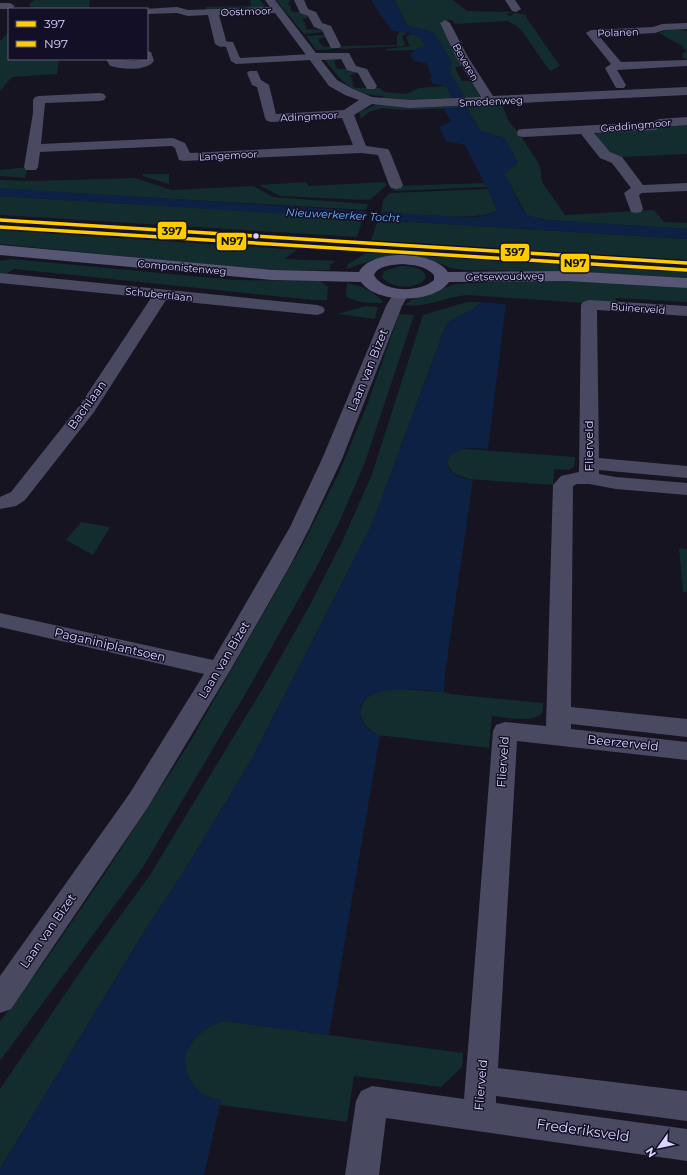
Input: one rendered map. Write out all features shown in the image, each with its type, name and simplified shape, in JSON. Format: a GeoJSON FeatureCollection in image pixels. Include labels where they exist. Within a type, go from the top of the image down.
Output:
{"type":"FeatureCollection","features":[{"type":"Feature","properties":{"kind":"main road","name":"Componistenweg"},"geometry":{"type":"LineString","coordinates":[[1,251],[272,276],[365,277]]}},
{"type":"Feature","properties":{"kind":"main road"},"geometry":{"type":"LineString","coordinates":[[403,259],[426,262],[440,271],[442,277],[441,282],[430,290],[412,294],[401,294],[380,290],[367,282],[365,277],[367,271],[372,266],[380,262],[403,259]]}},
{"type":"Feature","properties":{"kind":"main road","name":"Getsewoudweg"},"geometry":{"type":"LineString","coordinates":[[442,277],[567,276],[687,283]]}},
{"type":"Feature","properties":{"kind":"street","name":"Smedenweg"},"geometry":{"type":"LineString","coordinates":[[270,0],[312,57],[333,82],[349,92],[370,100],[410,104],[685,93]]}},
{"type":"Feature","properties":{"kind":"street"},"geometry":{"type":"LineString","coordinates":[[299,0],[304,11],[312,14],[318,24],[327,28],[336,46]]}},
{"type":"Feature","properties":{"kind":"street"},"geometry":{"type":"LineString","coordinates":[[510,0],[516,9]]}},
{"type":"Feature","properties":{"kind":"street","name":"Oostmoor"},"geometry":{"type":"LineString","coordinates":[[201,12],[199,4],[243,2]]}},
{"type":"Feature","properties":{"kind":"street","name":"Oostmoor"},"geometry":{"type":"LineString","coordinates":[[148,11],[177,10],[188,13],[213,13],[278,10]]}},
{"type":"Feature","properties":{"kind":"street","name":"Oostmoor"},"geometry":{"type":"LineString","coordinates":[[213,13],[221,44]]}},
{"type":"Feature","properties":{"kind":"street","name":"Beveren"},"geometry":{"type":"LineString","coordinates":[[444,23],[462,57],[490,101]]}},
{"type":"Feature","properties":{"kind":"street","name":"Polanen"},"geometry":{"type":"LineString","coordinates":[[618,66],[591,33],[655,30],[662,27],[687,26]]}},
{"type":"Feature","properties":{"kind":"street"},"geometry":{"type":"LineString","coordinates":[[296,35],[330,34]]}},
{"type":"Feature","properties":{"kind":"street"},"geometry":{"type":"LineString","coordinates":[[221,44],[230,44],[236,61],[251,67],[312,57],[345,55],[351,68],[363,71],[371,86]]}},
{"type":"Feature","properties":{"kind":"street"},"geometry":{"type":"LineString","coordinates":[[112,60],[114,64],[136,65],[148,60]]}},
{"type":"Feature","properties":{"kind":"street"},"geometry":{"type":"LineString","coordinates":[[620,85],[611,68],[618,66],[687,63]]}},
{"type":"Feature","properties":{"kind":"street","name":"Adingmoor"},"geometry":{"type":"LineString","coordinates":[[251,67],[256,82],[263,85],[271,118],[346,114],[359,104],[370,100]]}},
{"type":"Feature","properties":{"kind":"street"},"geometry":{"type":"LineString","coordinates":[[31,167],[39,113],[39,100],[100,104],[102,81]]}},
{"type":"Feature","properties":{"kind":"street"},"geometry":{"type":"LineString","coordinates":[[39,113],[54,112]]}},
{"type":"Feature","properties":{"kind":"street"},"geometry":{"type":"LineString","coordinates":[[346,114],[362,149]]}},
{"type":"Feature","properties":{"kind":"street","name":"Geddingmoor"},"geometry":{"type":"LineString","coordinates":[[523,133],[655,126],[659,123],[687,121]]}},
{"type":"Feature","properties":{"kind":"street","name":"Geddingmoor"},"geometry":{"type":"LineString","coordinates":[[585,130],[605,155],[617,160],[639,189]]}},
{"type":"Feature","properties":{"kind":"street","name":"Langemoor"},"geometry":{"type":"LineString","coordinates":[[33,148],[173,142],[183,148],[184,157],[362,149],[383,152],[396,185]]}},
{"type":"Feature","properties":{"kind":"street"},"geometry":{"type":"LineString","coordinates":[[636,209],[631,193],[639,189],[687,187]]}},
{"type":"Feature","properties":{"kind":"street","name":"Schubertlaan"},"geometry":{"type":"LineString","coordinates":[[0,278],[317,310]]}},
{"type":"Feature","properties":{"kind":"street","name":"Bachlaan"},"geometry":{"type":"LineString","coordinates":[[0,503],[9,502],[18,496],[87,408],[162,294]]}},
{"type":"Feature","properties":{"kind":"street","name":"Laan van Bizet"},"geometry":{"type":"LineString","coordinates":[[0,1000],[139,800],[220,670],[280,564],[313,501],[356,402],[394,306],[401,294]]}},
{"type":"Feature","properties":{"kind":"street","name":"Buinerveld"},"geometry":{"type":"LineString","coordinates":[[589,305],[687,312]]}},
{"type":"Feature","properties":{"kind":"street","name":"Flierveld"},"geometry":{"type":"LineString","coordinates":[[362,1175],[372,1101],[479,1116],[505,731],[559,725],[563,485],[564,482],[589,471],[589,305]]}},
{"type":"Feature","properties":{"kind":"street"},"geometry":{"type":"LineString","coordinates":[[589,471],[687,472]]}},
{"type":"Feature","properties":{"kind":"street"},"geometry":{"type":"LineString","coordinates":[[589,471],[616,483],[687,489]]}},
{"type":"Feature","properties":{"kind":"street","name":"Paganiniplantsoen"},"geometry":{"type":"LineString","coordinates":[[0,620],[220,670]]}},
{"type":"Feature","properties":{"kind":"street","name":"Beerzerveld"},"geometry":{"type":"LineString","coordinates":[[559,725],[687,728]]}},
{"type":"Feature","properties":{"kind":"street","name":"Beerzerveld"},"geometry":{"type":"LineString","coordinates":[[559,725],[687,751]]}},
{"type":"Feature","properties":{"kind":"street"},"geometry":{"type":"LineString","coordinates":[[482,1080],[687,1106]]}},
{"type":"Feature","properties":{"kind":"street","name":"Frederiksveld"},"geometry":{"type":"LineString","coordinates":[[479,1116],[687,1144]]}},
{"type":"Feature","properties":{"kind":"green space"},"geometry":{"type":"Polygon","coordinates":[[[34,0],[90,0],[89,8],[31,8],[29,5],[34,0]]]}},
{"type":"Feature","properties":{"kind":"green space"},"geometry":{"type":"Polygon","coordinates":[[[250,0],[260,0],[265,6],[260,8],[206,10],[206,7],[251,6],[250,0]]]}},
{"type":"Feature","properties":{"kind":"green space"},"geometry":{"type":"Polygon","coordinates":[[[276,0],[293,0],[288,1],[290,2],[288,3],[292,11],[291,12],[299,12],[310,17],[302,19],[307,27],[305,29],[323,30],[324,32],[304,34],[276,0]]]}},
{"type":"Feature","properties":{"kind":"green space"},"geometry":{"type":"Polygon","coordinates":[[[394,0],[453,0],[467,11],[514,12],[505,14],[514,17],[511,15],[515,13],[527,15],[526,17],[560,66],[550,71],[521,30],[507,21],[455,24],[453,20],[442,21],[440,24],[462,66],[455,68],[462,81],[471,81],[481,98],[531,100],[534,103],[502,104],[509,122],[519,133],[540,166],[542,182],[565,215],[654,210],[664,222],[687,223],[687,229],[547,220],[532,217],[526,214],[504,174],[518,162],[504,138],[480,131],[467,108],[400,110],[383,108],[369,112],[361,119],[359,112],[375,105],[384,96],[363,93],[348,86],[323,58],[338,57],[342,59],[334,61],[336,63],[334,63],[336,65],[335,66],[338,67],[336,67],[338,68],[336,69],[347,69],[358,72],[349,76],[353,79],[351,80],[354,83],[352,84],[354,85],[352,86],[355,88],[380,88],[384,92],[406,94],[419,88],[446,86],[454,101],[466,100],[450,73],[451,61],[433,32],[408,26],[394,0]]]}},
{"type":"Feature","properties":{"kind":"green space"},"geometry":{"type":"Polygon","coordinates":[[[677,29],[687,31],[687,59],[683,58],[682,54],[686,52],[685,49],[682,48],[684,47],[659,33],[665,30],[677,29]]]}},
{"type":"Feature","properties":{"kind":"green space"},"geometry":{"type":"Polygon","coordinates":[[[400,32],[407,33],[402,36],[405,44],[403,46],[340,49],[338,46],[397,45],[397,35],[400,32]]]}},
{"type":"Feature","properties":{"kind":"green space"},"geometry":{"type":"Polygon","coordinates":[[[8,33],[8,60],[59,60],[57,74],[12,77],[0,91],[0,41],[8,33]]]}},
{"type":"Feature","properties":{"kind":"green space"},"geometry":{"type":"Polygon","coordinates":[[[411,34],[420,37],[425,47],[415,50],[387,51],[386,49],[410,46],[406,37],[411,34]]]}},
{"type":"Feature","properties":{"kind":"green space"},"geometry":{"type":"Polygon","coordinates":[[[325,35],[326,37],[318,39],[320,40],[318,41],[320,44],[325,47],[335,46],[335,49],[316,50],[306,36],[325,35]]]}},
{"type":"Feature","properties":{"kind":"green space"},"geometry":{"type":"Polygon","coordinates":[[[687,124],[687,154],[623,157],[613,156],[595,134],[599,131],[663,128],[664,126],[687,124]]]}},
{"type":"Feature","properties":{"kind":"green space"},"geometry":{"type":"Polygon","coordinates":[[[28,167],[25,178],[0,176],[0,170],[28,167]]]}},
{"type":"Feature","properties":{"kind":"green space"},"geometry":{"type":"Polygon","coordinates":[[[143,174],[169,174],[169,184],[142,176],[143,174]]]}},
{"type":"Feature","properties":{"kind":"green space"},"geometry":{"type":"Polygon","coordinates":[[[135,178],[172,190],[253,186],[273,197],[368,204],[366,210],[0,189],[0,180],[35,181],[135,178]]]}},
{"type":"Feature","properties":{"kind":"green space"},"geometry":{"type":"Polygon","coordinates":[[[306,182],[309,186],[385,182],[387,185],[371,199],[366,200],[280,196],[259,185],[306,182]]]}},
{"type":"Feature","properties":{"kind":"green space"},"geometry":{"type":"Polygon","coordinates":[[[484,183],[486,187],[392,191],[397,186],[484,183]]]}},
{"type":"Feature","properties":{"kind":"green space"},"geometry":{"type":"Polygon","coordinates":[[[488,189],[497,210],[489,214],[460,217],[381,212],[383,200],[390,193],[488,189]]]}},
{"type":"Feature","properties":{"kind":"green space"},"geometry":{"type":"Polygon","coordinates":[[[0,196],[363,218],[357,237],[0,215],[0,196]]]}},
{"type":"Feature","properties":{"kind":"green space"},"geometry":{"type":"Polygon","coordinates":[[[378,220],[687,239],[687,260],[371,240],[378,220]]]}},
{"type":"Feature","properties":{"kind":"green space"},"geometry":{"type":"Polygon","coordinates":[[[0,230],[297,250],[284,259],[336,261],[330,265],[330,270],[272,271],[0,244],[0,230]]]}},
{"type":"Feature","properties":{"kind":"green space"},"geometry":{"type":"Polygon","coordinates":[[[369,248],[687,268],[687,278],[578,272],[465,270],[451,268],[428,259],[410,256],[379,258],[346,269],[348,264],[366,253],[369,248]]]}},
{"type":"Feature","properties":{"kind":"green space"},"geometry":{"type":"Polygon","coordinates":[[[12,259],[235,280],[320,281],[328,287],[327,300],[313,300],[14,269],[3,276],[0,275],[0,261],[12,259]]]}},
{"type":"Feature","properties":{"kind":"green space"},"geometry":{"type":"Polygon","coordinates":[[[400,266],[420,269],[425,274],[426,278],[417,285],[397,286],[386,281],[382,277],[384,271],[400,266]]]}},
{"type":"Feature","properties":{"kind":"green space"},"geometry":{"type":"Polygon","coordinates":[[[556,279],[687,287],[687,302],[616,298],[615,304],[582,303],[467,295],[428,304],[412,306],[404,305],[413,299],[455,284],[556,279]]]}},
{"type":"Feature","properties":{"kind":"green space"},"geometry":{"type":"Polygon","coordinates":[[[347,283],[357,285],[372,292],[383,303],[363,302],[349,298],[346,296],[347,283]]]}},
{"type":"Feature","properties":{"kind":"green space"},"geometry":{"type":"Polygon","coordinates":[[[467,302],[481,302],[473,309],[446,325],[371,527],[249,764],[181,876],[149,924],[0,1169],[0,1089],[89,959],[150,875],[269,678],[311,603],[343,540],[372,474],[423,315],[467,302]]]}},
{"type":"Feature","properties":{"kind":"green space"},"geometry":{"type":"Polygon","coordinates":[[[366,306],[378,307],[375,319],[337,314],[366,306]]]}},
{"type":"Feature","properties":{"kind":"green space"},"geometry":{"type":"Polygon","coordinates":[[[399,314],[414,315],[364,465],[338,525],[316,568],[250,686],[143,867],[0,1061],[0,1021],[43,964],[106,872],[190,742],[302,546],[339,473],[369,400],[399,314]]]}},
{"type":"Feature","properties":{"kind":"green space"},"geometry":{"type":"Polygon","coordinates":[[[466,449],[575,457],[574,467],[568,470],[554,469],[553,485],[468,479],[453,473],[447,464],[451,455],[459,450],[466,449]]]}},
{"type":"Feature","properties":{"kind":"green space"},"geometry":{"type":"Polygon","coordinates":[[[81,522],[110,527],[93,555],[66,540],[81,522]]]}},
{"type":"Feature","properties":{"kind":"green space"},"geometry":{"type":"Polygon","coordinates":[[[679,548],[687,549],[687,592],[683,592],[679,548]]]}},
{"type":"Feature","properties":{"kind":"green space"},"geometry":{"type":"Polygon","coordinates":[[[400,689],[444,692],[449,694],[543,703],[543,710],[538,716],[526,719],[492,716],[489,748],[378,735],[366,725],[362,719],[361,707],[369,696],[377,692],[400,689]]]}},
{"type":"Feature","properties":{"kind":"green space"},"geometry":{"type":"Polygon","coordinates":[[[224,1021],[463,1053],[462,1067],[441,1087],[354,1076],[347,1122],[220,1105],[221,1100],[205,1095],[195,1088],[187,1074],[185,1063],[186,1054],[190,1045],[197,1037],[205,1030],[224,1021]]]}},
{"type":"Feature","properties":{"kind":"water"},"geometry":{"type":"Polygon","coordinates":[[[371,0],[394,0],[408,26],[433,32],[451,61],[450,73],[467,101],[454,101],[446,86],[433,84],[430,79],[432,77],[428,69],[428,65],[413,61],[410,54],[418,48],[425,47],[420,37],[408,33],[392,31],[371,0]]]}},
{"type":"Feature","properties":{"kind":"water","name":"Nieuwerkerker Tocht"},"geometry":{"type":"Polygon","coordinates":[[[443,108],[467,108],[480,131],[504,138],[518,162],[504,174],[513,188],[512,189],[521,207],[532,217],[547,220],[687,229],[687,239],[0,196],[0,188],[460,217],[479,216],[494,213],[497,210],[496,206],[465,145],[446,141],[439,127],[451,121],[443,108]]]}},
{"type":"Feature","properties":{"kind":"water"},"geometry":{"type":"Polygon","coordinates":[[[481,302],[506,304],[488,449],[471,448],[459,450],[450,457],[447,462],[453,473],[460,477],[473,480],[445,673],[444,692],[407,689],[379,692],[368,697],[361,705],[361,717],[364,723],[371,731],[380,735],[329,1035],[224,1021],[205,1030],[198,1036],[191,1044],[187,1052],[185,1062],[186,1071],[191,1081],[200,1092],[208,1097],[221,1100],[204,1175],[0,1175],[0,1169],[149,924],[181,876],[249,764],[371,527],[446,325],[473,309],[481,302]]]}},
{"type":"Feature","properties":{"kind":"pier"},"geometry":{"type":"Polygon","coordinates":[[[367,209],[382,210],[378,222],[364,220],[367,209]]]}},
{"type":"Feature","properties":{"kind":"transit line","name":"397"},"geometry":{"type":"LineString","coordinates":[[0,220],[687,263]]}},
{"type":"Feature","properties":{"kind":"transit line","name":"N97"},"geometry":{"type":"LineString","coordinates":[[0,227],[687,270]]}}]}
